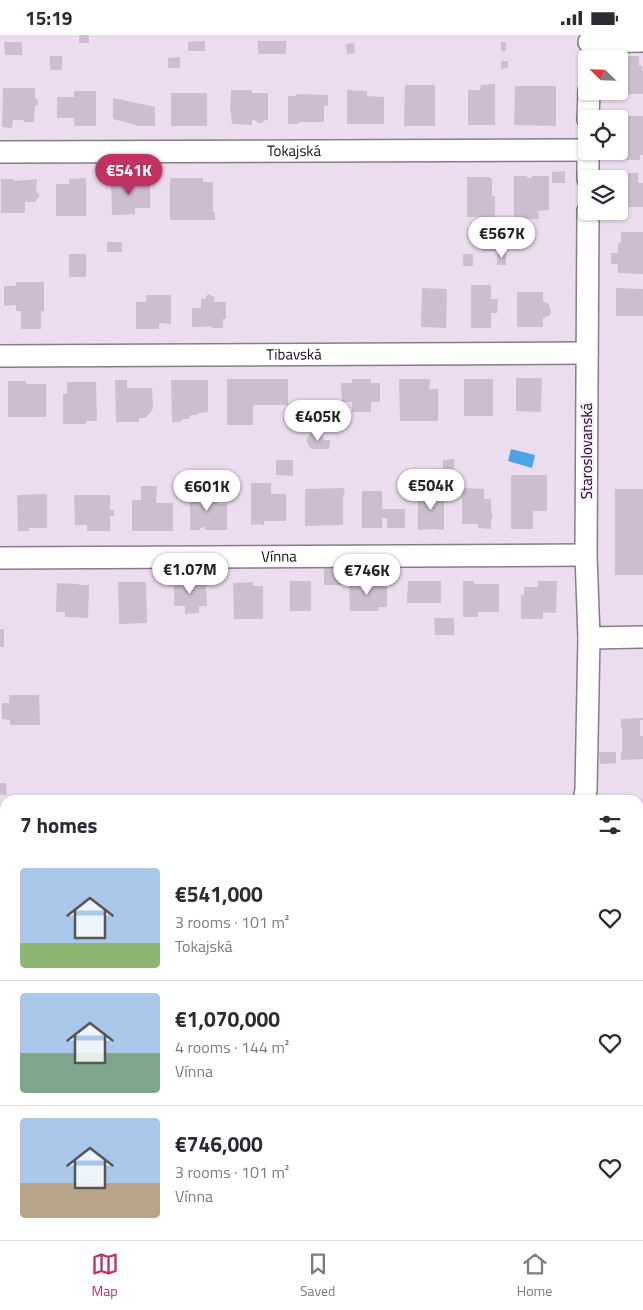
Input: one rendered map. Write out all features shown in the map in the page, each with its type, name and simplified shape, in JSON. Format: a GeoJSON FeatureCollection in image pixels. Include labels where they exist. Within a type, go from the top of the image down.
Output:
{"type":"FeatureCollection","features":[{"type":"Feature","properties":{"kind":"street"},"geometry":{"type":"LineString","coordinates":[[589,45],[643,41]]}},
{"type":"Feature","properties":{"kind":"street","name":"Tokajská"},"geometry":{"type":"LineString","coordinates":[[0,152],[578,151]]}},
{"type":"Feature","properties":{"kind":"street","name":"Staroslovanská"},"geometry":{"type":"LineString","coordinates":[[585,795],[589,638],[586,555],[588,220]]}},
{"type":"Feature","properties":{"kind":"street","name":"Tibavská"},"geometry":{"type":"LineString","coordinates":[[0,356],[588,353]]}},
{"type":"Feature","properties":{"kind":"street","name":"Vínna"},"geometry":{"type":"LineString","coordinates":[[0,558],[586,555]]}},
{"type":"Feature","properties":{"kind":"street"},"geometry":{"type":"LineString","coordinates":[[589,638],[643,637]]}},
{"type":"Feature","properties":{"kind":"water"},"geometry":{"type":"Polygon","coordinates":[[[511,449],[535,455],[532,468],[508,461],[511,449]]]}},
{"type":"Feature","properties":{"kind":"building"},"geometry":{"type":"Polygon","coordinates":[[[79,35],[89,35],[89,43],[79,43],[79,35]]]}},
{"type":"Feature","properties":{"kind":"building"},"geometry":{"type":"Polygon","coordinates":[[[205,41],[205,51],[188,51],[188,42],[205,41]]]}},
{"type":"Feature","properties":{"kind":"building"},"geometry":{"type":"Polygon","coordinates":[[[258,41],[286,41],[286,54],[258,54],[258,41]]]}},
{"type":"Feature","properties":{"kind":"building"},"geometry":{"type":"Polygon","coordinates":[[[4,42],[22,42],[22,55],[5,55],[4,42]]]}},
{"type":"Feature","properties":{"kind":"building"},"geometry":{"type":"Polygon","coordinates":[[[501,42],[506,42],[506,51],[501,51],[501,42]]]}},
{"type":"Feature","properties":{"kind":"building"},"geometry":{"type":"Polygon","coordinates":[[[354,43],[355,53],[347,54],[346,44],[354,43]]]}},
{"type":"Feature","properties":{"kind":"building"},"geometry":{"type":"Polygon","coordinates":[[[50,56],[62,56],[62,70],[50,70],[50,56]]]}},
{"type":"Feature","properties":{"kind":"building"},"geometry":{"type":"Polygon","coordinates":[[[628,56],[639,56],[639,66],[642,66],[643,71],[643,94],[628,94],[628,56]]]}},
{"type":"Feature","properties":{"kind":"building"},"geometry":{"type":"Polygon","coordinates":[[[180,57],[180,68],[168,68],[168,58],[180,57]]]}},
{"type":"Feature","properties":{"kind":"building"},"geometry":{"type":"Polygon","coordinates":[[[501,61],[508,61],[508,68],[501,69],[501,61]]]}},
{"type":"Feature","properties":{"kind":"building"},"geometry":{"type":"Polygon","coordinates":[[[495,84],[495,125],[468,125],[468,90],[480,90],[481,85],[495,84]]]}},
{"type":"Feature","properties":{"kind":"building"},"geometry":{"type":"Polygon","coordinates":[[[405,85],[435,85],[435,126],[404,126],[405,85]]]}},
{"type":"Feature","properties":{"kind":"building"},"geometry":{"type":"Polygon","coordinates":[[[515,86],[556,86],[556,126],[514,125],[515,86]]]}},
{"type":"Feature","properties":{"kind":"building"},"geometry":{"type":"Polygon","coordinates":[[[3,88],[35,88],[35,98],[38,100],[38,104],[35,106],[34,122],[13,120],[12,128],[2,127],[3,88]]]}},
{"type":"Feature","properties":{"kind":"building"},"geometry":{"type":"Polygon","coordinates":[[[231,90],[252,90],[252,93],[268,93],[268,120],[258,123],[252,120],[252,125],[232,124],[230,112],[231,90]]]}},
{"type":"Feature","properties":{"kind":"building"},"geometry":{"type":"Polygon","coordinates":[[[347,90],[367,91],[367,96],[384,97],[384,124],[347,124],[347,90]]]}},
{"type":"Feature","properties":{"kind":"building"},"geometry":{"type":"Polygon","coordinates":[[[74,91],[96,91],[96,126],[74,126],[74,118],[57,118],[57,97],[74,97],[74,91]]]}},
{"type":"Feature","properties":{"kind":"building"},"geometry":{"type":"Polygon","coordinates":[[[171,93],[207,93],[207,126],[171,126],[171,93]]]}},
{"type":"Feature","properties":{"kind":"building"},"geometry":{"type":"Polygon","coordinates":[[[296,94],[328,95],[328,106],[324,106],[324,122],[288,124],[288,96],[296,96],[296,94]]]}},
{"type":"Feature","properties":{"kind":"building"},"geometry":{"type":"Polygon","coordinates":[[[113,98],[155,107],[155,126],[136,126],[113,119],[113,98]]]}},
{"type":"Feature","properties":{"kind":"building"},"geometry":{"type":"Polygon","coordinates":[[[628,116],[643,116],[643,155],[640,155],[640,160],[628,160],[628,116]]]}},
{"type":"Feature","properties":{"kind":"building"},"geometry":{"type":"Polygon","coordinates":[[[565,171],[565,183],[552,183],[552,172],[565,171]]]}},
{"type":"Feature","properties":{"kind":"building"},"geometry":{"type":"Polygon","coordinates":[[[628,173],[638,173],[638,183],[643,183],[643,207],[628,207],[628,173]]]}},
{"type":"Feature","properties":{"kind":"building"},"geometry":{"type":"Polygon","coordinates":[[[514,176],[532,178],[532,176],[549,176],[549,210],[538,211],[539,219],[514,219],[514,176]]]}},
{"type":"Feature","properties":{"kind":"building"},"geometry":{"type":"Polygon","coordinates":[[[467,177],[489,177],[492,179],[492,196],[495,196],[495,217],[467,217],[467,177]]]}},
{"type":"Feature","properties":{"kind":"building"},"geometry":{"type":"Polygon","coordinates":[[[86,178],[86,216],[56,216],[56,184],[69,184],[69,179],[86,178]]]}},
{"type":"Feature","properties":{"kind":"building"},"geometry":{"type":"Polygon","coordinates":[[[111,178],[135,178],[135,185],[150,185],[150,208],[135,208],[135,214],[112,215],[111,178]]]}},
{"type":"Feature","properties":{"kind":"building"},"geometry":{"type":"Polygon","coordinates":[[[170,178],[203,178],[203,182],[213,182],[213,212],[215,212],[215,220],[170,220],[170,178]]]}},
{"type":"Feature","properties":{"kind":"building"},"geometry":{"type":"Polygon","coordinates":[[[1,179],[14,179],[14,181],[37,179],[36,191],[39,197],[36,202],[25,202],[25,213],[1,213],[1,179]]]}},
{"type":"Feature","properties":{"kind":"building"},"geometry":{"type":"Polygon","coordinates":[[[621,232],[643,232],[643,274],[618,273],[618,264],[611,264],[611,253],[618,253],[618,243],[621,243],[621,232]]]}},
{"type":"Feature","properties":{"kind":"building"},"geometry":{"type":"Polygon","coordinates":[[[482,238],[508,238],[508,251],[482,251],[482,238]]]}},
{"type":"Feature","properties":{"kind":"building"},"geometry":{"type":"Polygon","coordinates":[[[107,242],[122,242],[122,252],[107,252],[107,242]]]}},
{"type":"Feature","properties":{"kind":"building"},"geometry":{"type":"Polygon","coordinates":[[[497,253],[506,253],[506,265],[497,265],[497,253]]]}},
{"type":"Feature","properties":{"kind":"building"},"geometry":{"type":"Polygon","coordinates":[[[69,254],[86,254],[86,277],[69,277],[69,254]]]}},
{"type":"Feature","properties":{"kind":"building"},"geometry":{"type":"Polygon","coordinates":[[[463,254],[473,254],[473,266],[463,266],[463,254]]]}},
{"type":"Feature","properties":{"kind":"building"},"geometry":{"type":"Polygon","coordinates":[[[16,282],[44,282],[44,311],[41,311],[41,329],[21,329],[21,311],[16,311],[16,305],[4,306],[4,286],[16,286],[16,282]]]}},
{"type":"Feature","properties":{"kind":"building"},"geometry":{"type":"Polygon","coordinates":[[[471,285],[491,285],[491,299],[498,299],[497,313],[491,313],[491,328],[471,328],[471,285]]]}},
{"type":"Feature","properties":{"kind":"building"},"geometry":{"type":"Polygon","coordinates":[[[422,288],[447,289],[446,328],[421,327],[422,288]]]}},
{"type":"Feature","properties":{"kind":"building"},"geometry":{"type":"Polygon","coordinates":[[[616,288],[643,289],[643,316],[616,316],[616,288]]]}},
{"type":"Feature","properties":{"kind":"building"},"geometry":{"type":"Polygon","coordinates":[[[517,292],[543,292],[543,301],[549,304],[551,312],[550,315],[543,318],[543,327],[517,327],[517,292]]]}},
{"type":"Feature","properties":{"kind":"building"},"geometry":{"type":"Polygon","coordinates":[[[208,294],[214,297],[214,302],[226,302],[226,319],[223,319],[223,328],[211,328],[212,326],[192,327],[192,308],[201,308],[201,299],[205,299],[208,294]]]}},
{"type":"Feature","properties":{"kind":"building"},"geometry":{"type":"Polygon","coordinates":[[[146,295],[171,295],[171,324],[159,323],[159,329],[136,329],[136,302],[146,302],[146,295]]]}},
{"type":"Feature","properties":{"kind":"building"},"geometry":{"type":"Polygon","coordinates":[[[516,378],[542,378],[541,412],[516,411],[516,378]]]}},
{"type":"Feature","properties":{"kind":"building"},"geometry":{"type":"Polygon","coordinates":[[[227,379],[288,379],[288,405],[253,405],[253,425],[227,425],[227,379]]]}},
{"type":"Feature","properties":{"kind":"building"},"geometry":{"type":"Polygon","coordinates":[[[352,379],[371,379],[371,383],[380,383],[380,402],[371,402],[371,412],[352,412],[352,402],[342,402],[341,383],[352,383],[352,379]]]}},
{"type":"Feature","properties":{"kind":"building"},"geometry":{"type":"Polygon","coordinates":[[[399,379],[430,379],[429,389],[438,389],[438,421],[400,421],[399,379]]]}},
{"type":"Feature","properties":{"kind":"building"},"geometry":{"type":"Polygon","coordinates":[[[464,379],[493,379],[493,416],[464,416],[464,379]]]}},
{"type":"Feature","properties":{"kind":"building"},"geometry":{"type":"Polygon","coordinates":[[[115,380],[127,380],[127,388],[152,388],[153,407],[152,411],[145,418],[139,418],[139,422],[116,422],[115,380]]]}},
{"type":"Feature","properties":{"kind":"building"},"geometry":{"type":"Polygon","coordinates":[[[171,380],[208,380],[208,412],[191,415],[188,419],[183,419],[180,422],[172,422],[171,380]]]}},
{"type":"Feature","properties":{"kind":"building"},"geometry":{"type":"Polygon","coordinates":[[[8,381],[26,381],[26,384],[46,384],[46,417],[8,417],[8,381]]]}},
{"type":"Feature","properties":{"kind":"building"},"geometry":{"type":"Polygon","coordinates":[[[67,382],[96,382],[97,421],[86,421],[86,424],[63,424],[63,394],[67,394],[67,382]]]}},
{"type":"Feature","properties":{"kind":"building"},"geometry":{"type":"Polygon","coordinates":[[[314,432],[319,433],[324,440],[330,440],[329,449],[312,449],[309,446],[307,438],[314,432]]]}},
{"type":"Feature","properties":{"kind":"building"},"geometry":{"type":"Polygon","coordinates":[[[454,459],[454,477],[443,477],[443,460],[454,459]]]}},
{"type":"Feature","properties":{"kind":"building"},"geometry":{"type":"Polygon","coordinates":[[[276,460],[293,460],[293,476],[276,475],[276,460]]]}},
{"type":"Feature","properties":{"kind":"building"},"geometry":{"type":"Polygon","coordinates":[[[511,475],[547,475],[547,511],[533,511],[533,529],[511,529],[511,475]]]}},
{"type":"Feature","properties":{"kind":"building"},"geometry":{"type":"Polygon","coordinates":[[[251,483],[271,483],[271,494],[286,494],[286,521],[264,521],[264,525],[251,525],[251,483]]]}},
{"type":"Feature","properties":{"kind":"building"},"geometry":{"type":"Polygon","coordinates":[[[141,486],[157,486],[156,503],[173,503],[173,531],[132,531],[132,500],[141,500],[141,486]]]}},
{"type":"Feature","properties":{"kind":"building"},"geometry":{"type":"Polygon","coordinates":[[[343,488],[345,490],[343,497],[343,525],[305,526],[305,489],[343,488]]]}},
{"type":"Feature","properties":{"kind":"building"},"geometry":{"type":"Polygon","coordinates":[[[462,488],[484,489],[484,499],[491,499],[493,518],[491,518],[491,529],[478,528],[478,524],[462,524],[462,488]]]}},
{"type":"Feature","properties":{"kind":"building"},"geometry":{"type":"Polygon","coordinates":[[[615,489],[643,489],[643,575],[615,575],[615,489]]]}},
{"type":"Feature","properties":{"kind":"building"},"geometry":{"type":"Polygon","coordinates":[[[362,491],[382,491],[382,509],[405,509],[405,528],[387,528],[387,518],[382,518],[382,528],[362,528],[362,491]]]}},
{"type":"Feature","properties":{"kind":"building"},"geometry":{"type":"Polygon","coordinates":[[[444,491],[444,530],[418,530],[418,493],[420,497],[428,497],[428,492],[444,491]]]}},
{"type":"Feature","properties":{"kind":"building"},"geometry":{"type":"Polygon","coordinates":[[[190,493],[217,493],[217,504],[227,504],[227,530],[205,530],[205,527],[200,528],[200,530],[190,530],[190,493]]]}},
{"type":"Feature","properties":{"kind":"building"},"geometry":{"type":"Polygon","coordinates":[[[47,494],[47,528],[29,528],[29,531],[18,531],[17,495],[47,494]]]}},
{"type":"Feature","properties":{"kind":"building"},"geometry":{"type":"Polygon","coordinates":[[[74,495],[110,495],[110,510],[114,510],[114,516],[110,516],[110,531],[87,531],[87,525],[75,525],[74,495]]]}},
{"type":"Feature","properties":{"kind":"building"},"geometry":{"type":"Polygon","coordinates":[[[324,568],[344,568],[344,585],[324,585],[324,568]]]}},
{"type":"Feature","properties":{"kind":"building"},"geometry":{"type":"Polygon","coordinates":[[[180,578],[191,578],[191,582],[206,582],[207,606],[199,606],[199,613],[185,614],[185,606],[174,606],[174,582],[180,582],[180,578]]]}},
{"type":"Feature","properties":{"kind":"building"},"geometry":{"type":"Polygon","coordinates":[[[290,581],[311,581],[311,611],[290,611],[290,581]]]}},
{"type":"Feature","properties":{"kind":"building"},"geometry":{"type":"Polygon","coordinates":[[[349,581],[371,581],[371,584],[387,584],[387,607],[378,607],[379,611],[350,611],[349,581]]]}},
{"type":"Feature","properties":{"kind":"building"},"geometry":{"type":"Polygon","coordinates":[[[408,581],[441,581],[441,603],[407,603],[408,581]]]}},
{"type":"Feature","properties":{"kind":"building"},"geometry":{"type":"Polygon","coordinates":[[[463,581],[474,581],[474,584],[499,584],[499,612],[478,612],[478,617],[463,617],[463,581]]]}},
{"type":"Feature","properties":{"kind":"building"},"geometry":{"type":"Polygon","coordinates":[[[538,581],[557,581],[556,613],[543,612],[543,619],[521,619],[521,595],[524,595],[524,587],[538,587],[538,581]]]}},
{"type":"Feature","properties":{"kind":"building"},"geometry":{"type":"Polygon","coordinates":[[[118,582],[146,582],[147,623],[119,624],[118,582]]]}},
{"type":"Feature","properties":{"kind":"building"},"geometry":{"type":"Polygon","coordinates":[[[253,582],[253,586],[263,586],[263,619],[234,619],[233,583],[253,582]]]}},
{"type":"Feature","properties":{"kind":"building"},"geometry":{"type":"Polygon","coordinates":[[[57,583],[89,585],[88,618],[65,617],[65,612],[56,612],[57,583]]]}},
{"type":"Feature","properties":{"kind":"building"},"geometry":{"type":"Polygon","coordinates":[[[434,618],[454,618],[454,635],[435,635],[434,618]]]}},
{"type":"Feature","properties":{"kind":"building"},"geometry":{"type":"Polygon","coordinates":[[[0,629],[4,629],[4,647],[0,647],[0,629]]]}},
{"type":"Feature","properties":{"kind":"building"},"geometry":{"type":"Polygon","coordinates":[[[9,695],[39,695],[40,725],[10,725],[10,720],[2,719],[2,703],[9,703],[9,695]]]}},
{"type":"Feature","properties":{"kind":"building"},"geometry":{"type":"Polygon","coordinates":[[[643,718],[643,720],[640,720],[640,736],[643,736],[643,759],[621,760],[621,719],[643,718]]]}},
{"type":"Feature","properties":{"kind":"building"},"geometry":{"type":"Polygon","coordinates":[[[599,752],[616,752],[616,763],[600,764],[599,752]]]}},
{"type":"Feature","properties":{"kind":"building"},"geometry":{"type":"Polygon","coordinates":[[[0,783],[6,783],[7,795],[0,795],[0,783]]]}}]}
